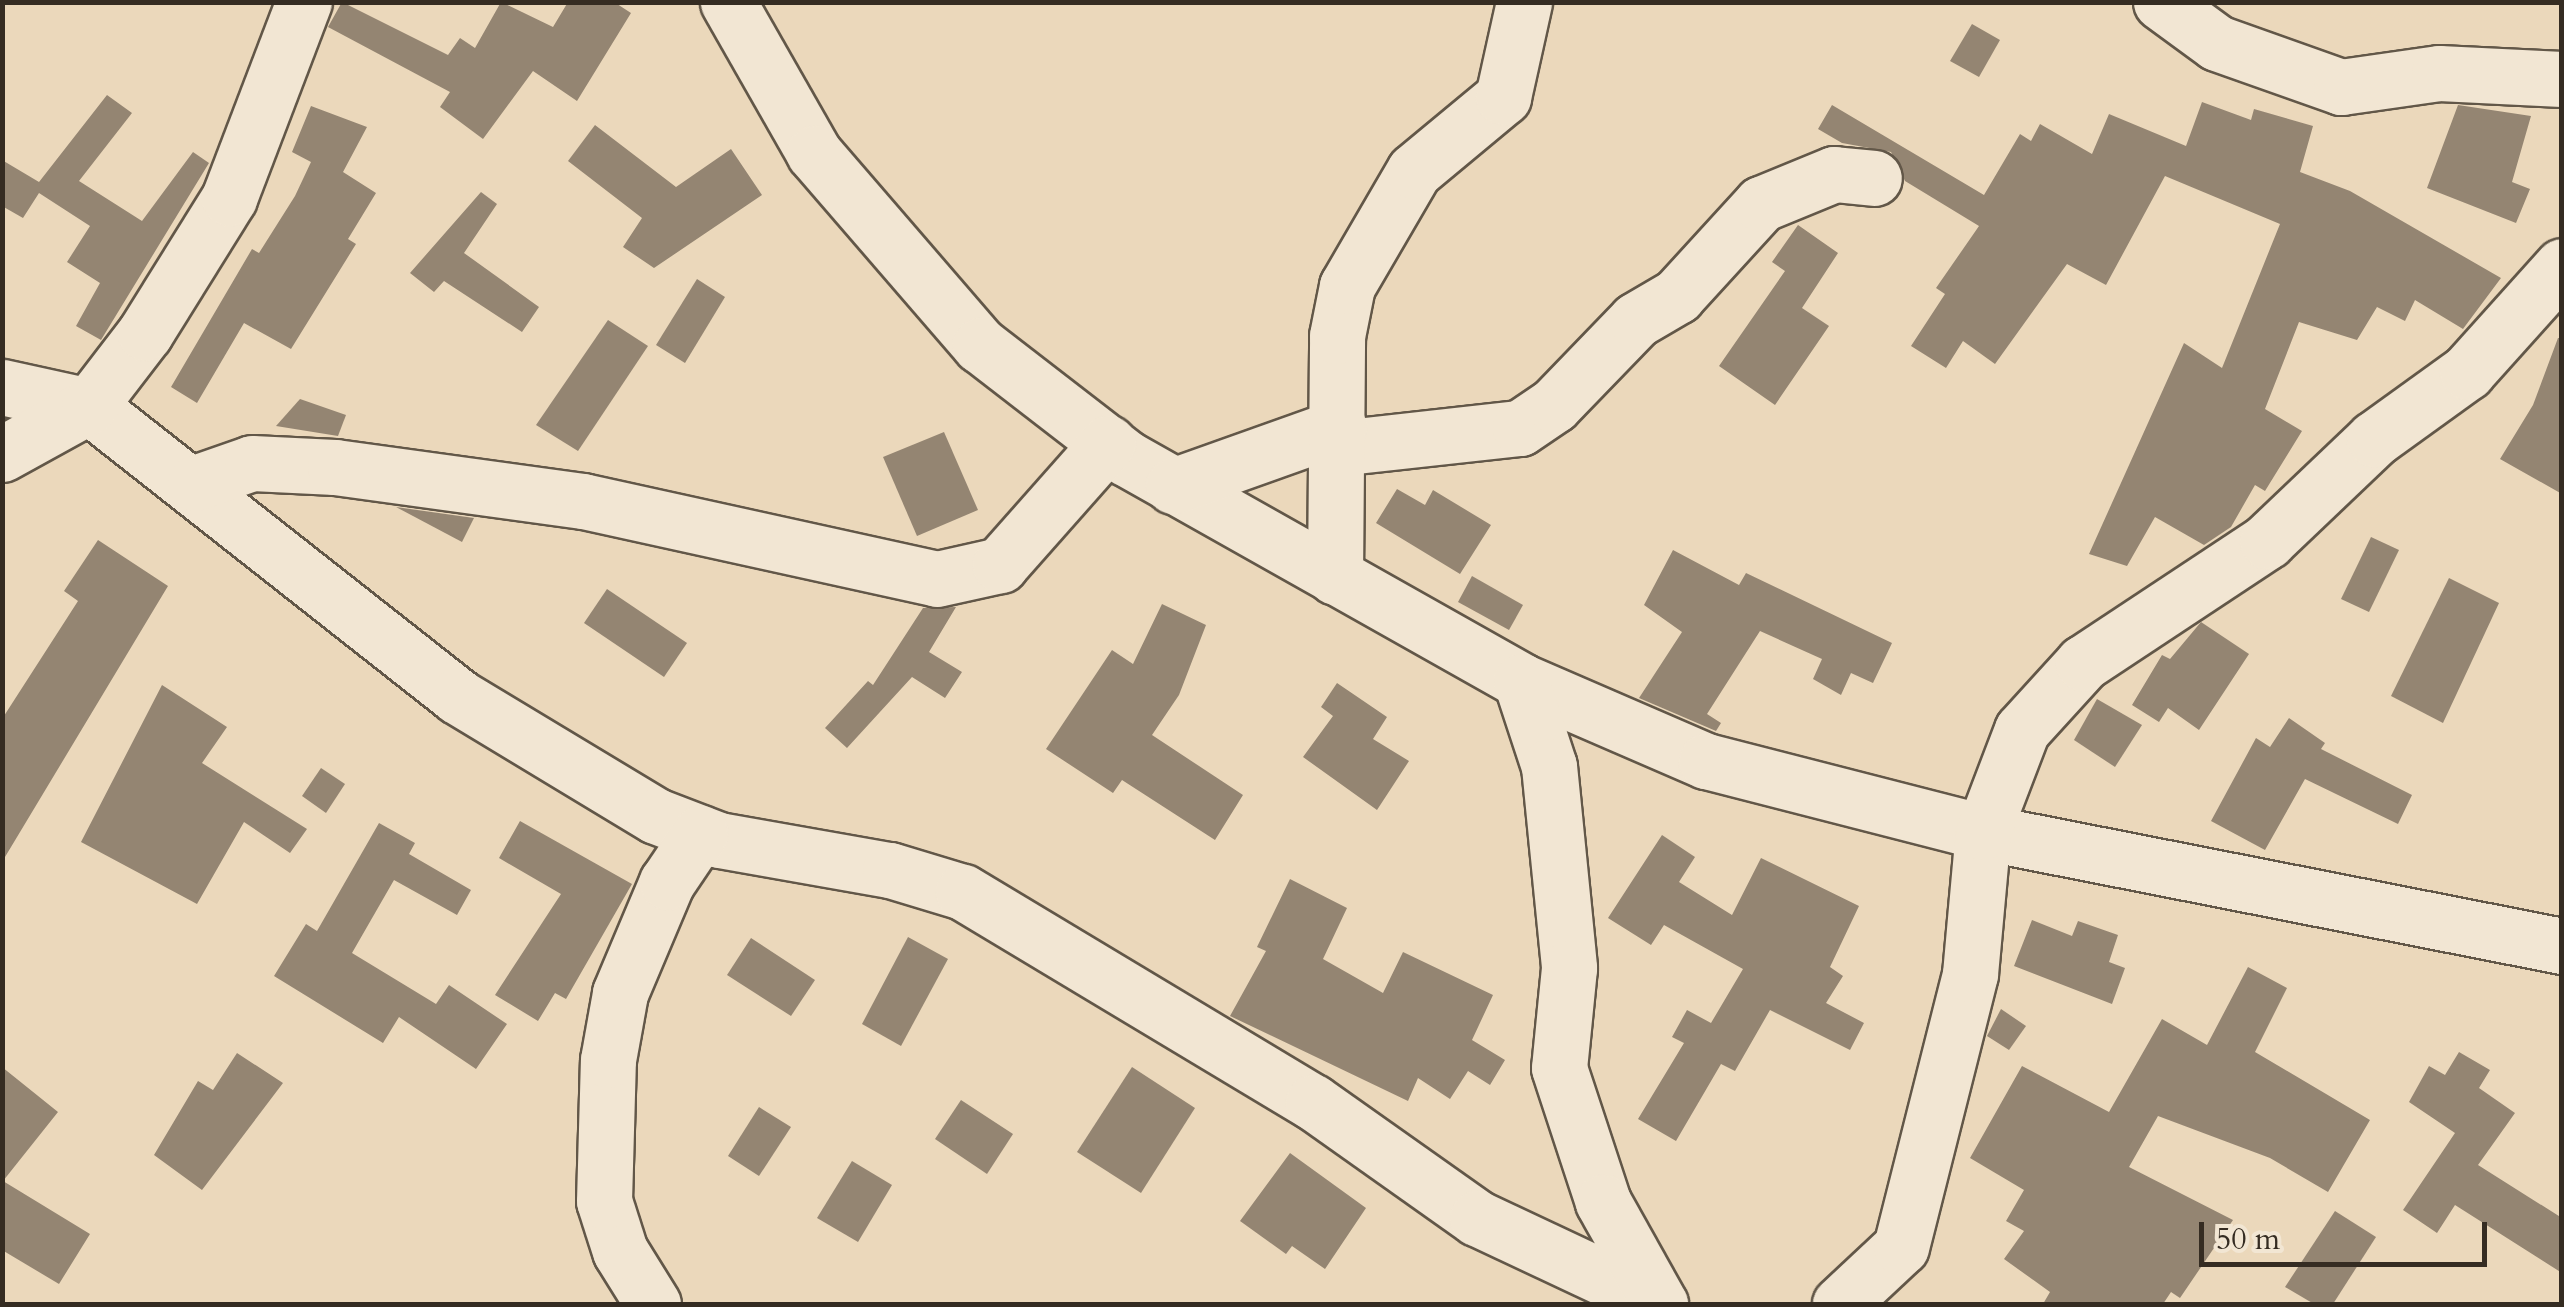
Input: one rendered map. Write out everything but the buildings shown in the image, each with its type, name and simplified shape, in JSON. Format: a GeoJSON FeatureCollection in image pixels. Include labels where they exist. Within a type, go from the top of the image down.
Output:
{"type":"FeatureCollection","features":[{"type":"Feature","properties":{"kind":"street"},"geometry":{"type":"LineString","coordinates":[[2,454],[89,406],[228,198],[304,2]]}},
{"type":"Feature","properties":{"kind":"street"},"geometry":{"type":"LineString","coordinates":[[728,2],[814,154],[980,346],[1108,443],[1173,486],[1521,681],[1706,762],[1983,832],[2562,946]]}},
{"type":"Feature","properties":{"kind":"street"},"geometry":{"type":"LineString","coordinates":[[1336,577],[1337,336],[1348,286],[1414,172],[1503,97],[1524,2]]}},
{"type":"Feature","properties":{"kind":"street"},"geometry":{"type":"LineString","coordinates":[[2161,2],[2217,43],[2341,87],[2440,73],[2562,78]]}},
{"type":"Feature","properties":{"kind":"street"},"geometry":{"type":"LineString","coordinates":[[1173,486],[1338,438],[1520,428],[1554,405],[1636,320],[1677,296],[1761,204],[1834,174],[1874,178]]}},
{"type":"Feature","properties":{"kind":"street"},"geometry":{"type":"LineString","coordinates":[[1840,1304],[1901,1247],[1970,974],[1983,832],[2022,730],[2083,663],[2267,541],[2374,438],[2466,372],[2562,266]]}},
{"type":"Feature","properties":{"kind":"street"},"geometry":{"type":"LineString","coordinates":[[2,387],[89,406],[194,483],[456,696],[566,766],[700,833],[890,870],[963,892],[1313,1102],[1477,1218],[1660,1304]]}},
{"type":"Feature","properties":{"kind":"street"},"geometry":{"type":"LineString","coordinates":[[194,483],[252,463],[353,469],[583,501],[937,579],[1000,565],[1108,443]]}},
{"type":"Feature","properties":{"kind":"street"},"geometry":{"type":"LineString","coordinates":[[1521,681],[1550,766],[1568,968],[1559,1068],[1603,1202],[1660,1304]]}},
{"type":"Feature","properties":{"kind":"street"},"geometry":{"type":"LineString","coordinates":[[653,1304],[620,1252],[604,1200],[608,1060],[626,977],[667,882],[700,833]]}}]}
